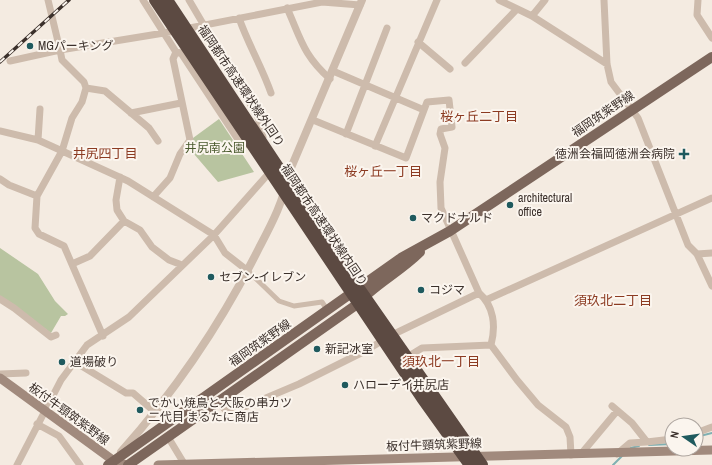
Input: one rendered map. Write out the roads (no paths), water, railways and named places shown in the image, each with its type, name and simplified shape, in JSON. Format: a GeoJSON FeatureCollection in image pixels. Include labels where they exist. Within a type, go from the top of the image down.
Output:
{"type":"FeatureCollection","features":[{"type":"Feature","properties":{"kind":"highway","name":"福岡都市高速環状線内回り"},"geometry":{"type":"LineString","coordinates":[[155,0],[414,385],[470,465]]}},
{"type":"Feature","properties":{"kind":"highway","name":"福岡都市高速環状線外回り"},"geometry":{"type":"LineString","coordinates":[[167,0],[353,280],[482,465]]}},
{"type":"Feature","properties":{"kind":"main road","name":"福岡筑紫野線"},"geometry":{"type":"LineString","coordinates":[[114,464],[401,258],[450,231],[712,57]]}},
{"type":"Feature","properties":{"kind":"main road","name":"福岡筑紫野線"},"geometry":{"type":"LineString","coordinates":[[127,465],[356,305],[367,293],[410,262],[427,245]]}},
{"type":"Feature","properties":{"kind":"main road","name":"板付牛頸筑紫野線"},"geometry":{"type":"LineString","coordinates":[[0,378],[114,464],[127,465]]}},
{"type":"Feature","properties":{"kind":"main road","name":"板付牛頸筑紫野線"},"geometry":{"type":"LineString","coordinates":[[158,465],[461,457],[476,455],[617,454],[712,450]]}},
{"type":"Feature","properties":{"kind":"street"},"geometry":{"type":"LineString","coordinates":[[48,0],[62,60],[84,82],[86,88],[82,102],[72,118],[62,151],[37,196],[35,228],[39,234],[64,246],[103,336]]}},
{"type":"Feature","properties":{"kind":"street"},"geometry":{"type":"LineString","coordinates":[[143,0],[176,52],[182,53],[241,144],[252,144]]}},
{"type":"Feature","properties":{"kind":"street"},"geometry":{"type":"LineString","coordinates":[[189,0],[258,117],[263,137]]}},
{"type":"Feature","properties":{"kind":"street"},"geometry":{"type":"LineString","coordinates":[[375,146],[394,98],[437,0]]}},
{"type":"Feature","properties":{"kind":"street"},"geometry":{"type":"LineString","coordinates":[[499,0],[507,2],[517,9],[532,16],[607,64]]}},
{"type":"Feature","properties":{"kind":"street"},"geometry":{"type":"LineString","coordinates":[[532,16],[545,0]]}},
{"type":"Feature","properties":{"kind":"street"},"geometry":{"type":"LineString","coordinates":[[604,0],[607,64],[611,82],[633,109],[638,118],[688,245],[697,254],[712,286]]}},
{"type":"Feature","properties":{"kind":"street"},"geometry":{"type":"LineString","coordinates":[[698,0],[697,15],[712,38]]}},
{"type":"Feature","properties":{"kind":"street"},"geometry":{"type":"LineString","coordinates":[[10,61],[60,50],[164,33],[322,2],[361,3],[313,120],[288,175],[285,194],[248,271],[201,349],[155,412],[114,464]]}},
{"type":"Feature","properties":{"kind":"street"},"geometry":{"type":"LineString","coordinates":[[287,8],[304,50],[315,66],[331,75],[365,85],[424,110]]}},
{"type":"Feature","properties":{"kind":"street"},"geometry":{"type":"LineString","coordinates":[[465,63],[517,9]]}},
{"type":"Feature","properties":{"kind":"street"},"geometry":{"type":"LineString","coordinates":[[239,18],[247,42],[261,65],[272,93]]}},
{"type":"Feature","properties":{"kind":"street"},"geometry":{"type":"LineString","coordinates":[[346,134],[387,28]]}},
{"type":"Feature","properties":{"kind":"street"},"geometry":{"type":"LineString","coordinates":[[418,42],[450,69]]}},
{"type":"Feature","properties":{"kind":"street"},"geometry":{"type":"LineString","coordinates":[[153,197],[170,178],[180,154],[190,140],[181,103],[173,59],[176,52]]}},
{"type":"Feature","properties":{"kind":"street"},"geometry":{"type":"LineString","coordinates":[[86,88],[105,91],[149,128],[158,141]]}},
{"type":"Feature","properties":{"kind":"street"},"geometry":{"type":"LineString","coordinates":[[313,120],[406,158],[427,102],[449,100],[452,127],[441,130],[440,134],[445,148],[440,182],[441,208],[479,293],[486,300],[493,319],[494,332],[491,344],[538,406],[566,427],[570,438],[571,455]]}},
{"type":"Feature","properties":{"kind":"street"},"geometry":{"type":"LineString","coordinates":[[131,113],[181,103]]}},
{"type":"Feature","properties":{"kind":"street"},"geometry":{"type":"LineString","coordinates":[[38,140],[40,109]]}},
{"type":"Feature","properties":{"kind":"street"},"geometry":{"type":"LineString","coordinates":[[0,131],[38,140],[120,177],[214,235],[225,253],[248,271],[278,302],[294,306],[322,302],[328,311]]}},
{"type":"Feature","properties":{"kind":"street"},"geometry":{"type":"LineString","coordinates":[[17,465],[44,410],[61,380],[87,345],[103,336],[129,317],[214,235],[270,172]]}},
{"type":"Feature","properties":{"kind":"street"},"geometry":{"type":"LineString","coordinates":[[120,177],[116,200],[117,210],[124,221],[140,230],[152,247],[169,260],[182,265]]}},
{"type":"Feature","properties":{"kind":"street"},"geometry":{"type":"LineString","coordinates":[[0,179],[9,185],[37,196]]}},
{"type":"Feature","properties":{"kind":"street"},"geometry":{"type":"LineString","coordinates":[[486,300],[712,198]]}},
{"type":"Feature","properties":{"kind":"street"},"geometry":{"type":"LineString","coordinates":[[72,264],[90,256],[124,221]]}},
{"type":"Feature","properties":{"kind":"street"},"geometry":{"type":"LineString","coordinates":[[697,254],[712,253]]}},
{"type":"Feature","properties":{"kind":"street"},"geometry":{"type":"LineString","coordinates":[[218,402],[227,412],[234,411],[284,390],[363,352],[394,334],[479,293]]}},
{"type":"Feature","properties":{"kind":"street"},"geometry":{"type":"LineString","coordinates":[[0,299],[51,337],[56,335]]}},
{"type":"Feature","properties":{"kind":"street"},"geometry":{"type":"LineString","coordinates":[[409,356],[422,348],[491,344]]}},
{"type":"Feature","properties":{"kind":"street"},"geometry":{"type":"LineString","coordinates":[[75,362],[126,393],[133,392],[155,412]]}},
{"type":"Feature","properties":{"kind":"street"},"geometry":{"type":"LineString","coordinates":[[0,374],[26,373]]}},
{"type":"Feature","properties":{"kind":"street"},"geometry":{"type":"LineString","coordinates":[[581,454],[615,409],[632,423],[647,442]]}},
{"type":"Feature","properties":{"kind":"street"},"geometry":{"type":"LineString","coordinates":[[37,424],[59,436],[80,465]]}},
{"type":"Feature","properties":{"kind":"street"},"geometry":{"type":"LineString","coordinates":[[168,437],[185,465]]}},
{"type":"Feature","properties":{"kind":"street"},"geometry":{"type":"LineString","coordinates":[[617,454],[630,443],[664,440]]}},
{"type":"Feature","properties":{"kind":"waterway"},"geometry":{"type":"LineString","coordinates":[[704,435],[712,433]]}},
{"type":"Feature","properties":{"kind":"waterway"},"geometry":{"type":"LineString","coordinates":[[649,445],[664,444]]}},
{"type":"Feature","properties":{"kind":"waterway"},"geometry":{"type":"LineString","coordinates":[[630,448],[639,446]]}},
{"type":"Feature","properties":{"kind":"waterway"},"geometry":{"type":"LineString","coordinates":[[613,465],[622,456]]}},
{"type":"Feature","properties":{"kind":"railway"},"geometry":{"type":"LineString","coordinates":[[0,62],[69,0]]}},
{"type":"Feature","properties":{"kind":"place","name":"MGパーキング"},"geometry":{"type":"Point","coordinates":[30,46]}},
{"type":"Feature","properties":{"kind":"place","name":"徳洲会福岡徳洲会病院"},"geometry":{"type":"Point","coordinates":[684,154]}},
{"type":"Feature","properties":{"kind":"place","name":"architectural office"},"geometry":{"type":"Point","coordinates":[510,205]}},
{"type":"Feature","properties":{"kind":"place","name":"マクドナルド"},"geometry":{"type":"Point","coordinates":[413,218]}},
{"type":"Feature","properties":{"kind":"place","name":"セブン-イレブン"},"geometry":{"type":"Point","coordinates":[211,277]}},
{"type":"Feature","properties":{"kind":"place","name":"コジマ"},"geometry":{"type":"Point","coordinates":[421,290]}},
{"type":"Feature","properties":{"kind":"place","name":"新記冰室"},"geometry":{"type":"Point","coordinates":[317,349]}},
{"type":"Feature","properties":{"kind":"place","name":"道場破り"},"geometry":{"type":"Point","coordinates":[62,362]}},
{"type":"Feature","properties":{"kind":"place","name":"ハローデイ井尻店"},"geometry":{"type":"Point","coordinates":[345,385]}},
{"type":"Feature","properties":{"kind":"place","name":"でかい焼鳥と大阪の串カツ 二代目 まるたに商店"},"geometry":{"type":"Point","coordinates":[140,410]}},
{"type":"Feature","properties":{"kind":"district","name":"桜ヶ丘二丁目"},"geometry":{"type":"Point","coordinates":[479,116]}},
{"type":"Feature","properties":{"kind":"district","name":"井尻四丁目"},"geometry":{"type":"Point","coordinates":[105,153]}},
{"type":"Feature","properties":{"kind":"district","name":"桜ヶ丘一丁目"},"geometry":{"type":"Point","coordinates":[383,171]}},
{"type":"Feature","properties":{"kind":"district","name":"須玖北二丁目"},"geometry":{"type":"Point","coordinates":[613,300]}},
{"type":"Feature","properties":{"kind":"district","name":"須玖北一丁目"},"geometry":{"type":"Point","coordinates":[441,361]}},
{"type":"Feature","properties":{"kind":"park label","name":"井尻南公園"},"geometry":{"type":"Point","coordinates":[215,148]}}]}
